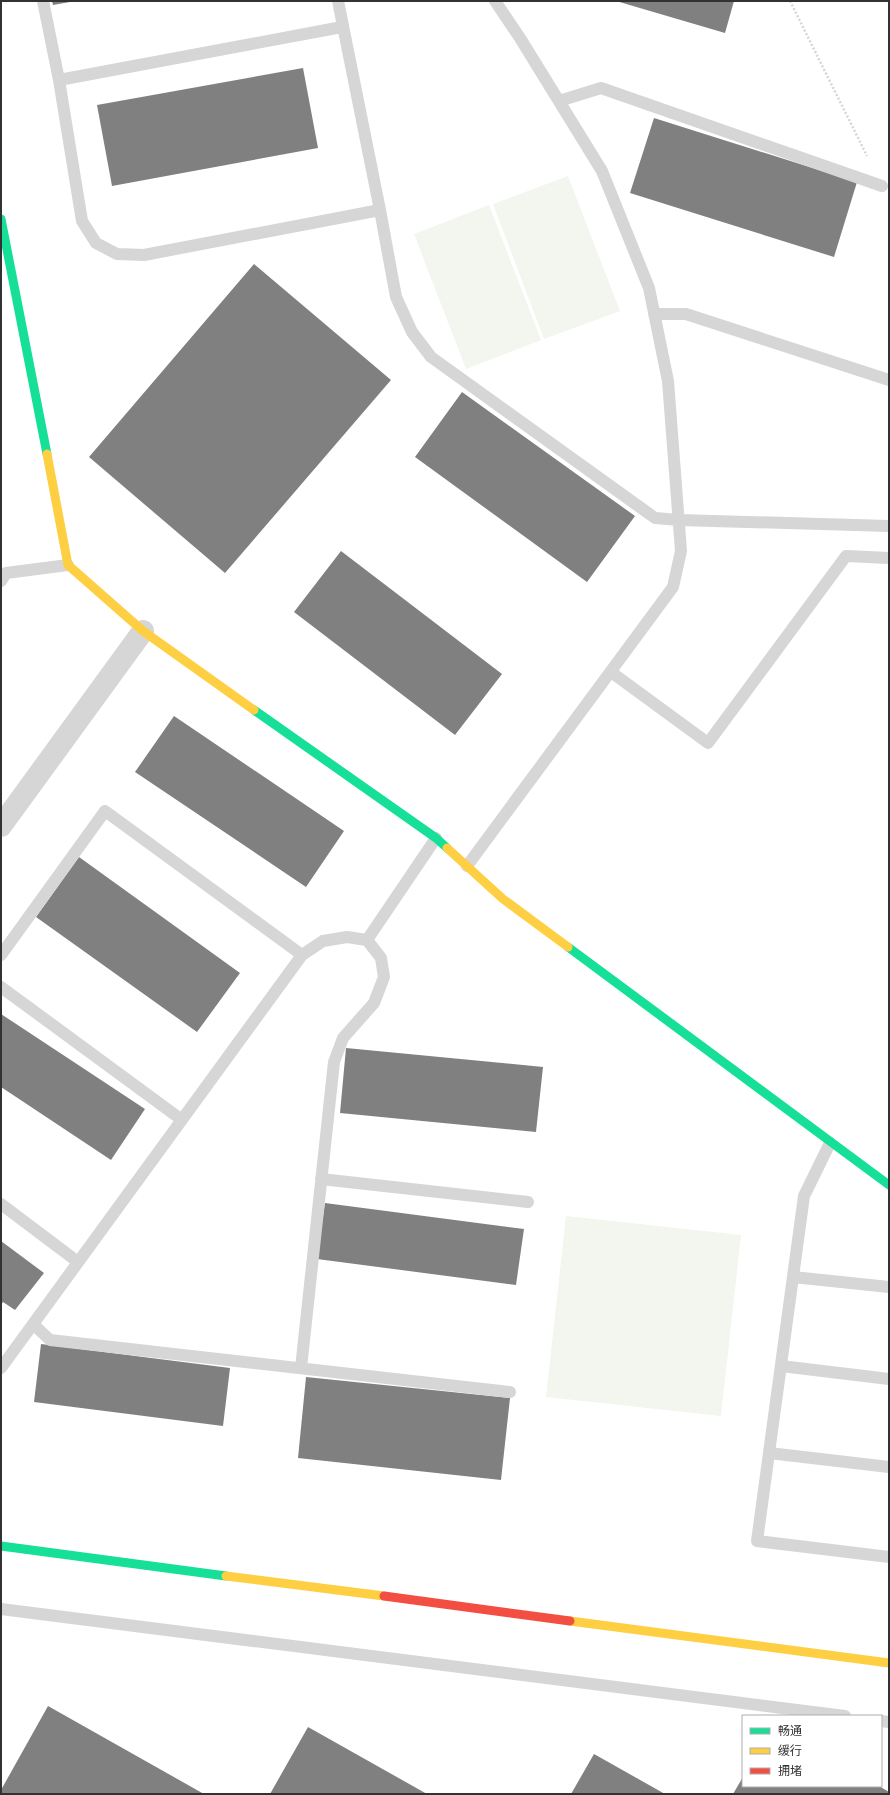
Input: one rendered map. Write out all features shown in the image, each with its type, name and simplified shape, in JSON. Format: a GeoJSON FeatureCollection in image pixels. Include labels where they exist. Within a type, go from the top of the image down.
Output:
{"type":"FeatureCollection","features":[{"type":"Feature","properties":{"kind":"street"},"geometry":{"type":"LineString","coordinates":[[1,219],[5,259],[68,565],[143,631],[436,838],[503,899],[830,1143],[889,1185]]}},
{"type":"Feature","properties":{"kind":"street"},"geometry":{"type":"LineString","coordinates":[[1,826],[143,631]]}},
{"type":"Feature","properties":{"kind":"street"},"geometry":{"type":"LineString","coordinates":[[1,1546],[889,1663]]}},
{"type":"Feature","properties":{"kind":"lane"},"geometry":{"type":"LineString","coordinates":[[43,1],[82,221],[96,243],[117,254],[144,255],[380,210]]}},
{"type":"Feature","properties":{"kind":"lane"},"geometry":{"type":"LineString","coordinates":[[338,1],[396,297],[412,332],[431,356],[655,518],[889,526]]}},
{"type":"Feature","properties":{"kind":"lane"},"geometry":{"type":"LineString","coordinates":[[467,866],[673,587],[681,551],[668,381],[649,288],[602,171],[520,38],[495,1]]}},
{"type":"Feature","properties":{"kind":"lane"},"geometry":{"type":"LineString","coordinates":[[58,80],[342,27]]}},
{"type":"Feature","properties":{"kind":"lane"},"geometry":{"type":"LineString","coordinates":[[559,101],[601,88],[882,186]]}},
{"type":"Feature","properties":{"kind":"lane"},"geometry":{"type":"LineString","coordinates":[[654,314],[686,314],[889,380]]}},
{"type":"Feature","properties":{"kind":"lane"},"geometry":{"type":"LineString","coordinates":[[611,672],[708,743],[846,556],[889,558]]}},
{"type":"Feature","properties":{"kind":"lane"},"geometry":{"type":"LineString","coordinates":[[1,581],[6,573],[68,565]]}},
{"type":"Feature","properties":{"kind":"lane"},"geometry":{"type":"LineString","coordinates":[[1,955],[105,811],[302,955]]}},
{"type":"Feature","properties":{"kind":"lane"},"geometry":{"type":"LineString","coordinates":[[367,940],[436,838]]}},
{"type":"Feature","properties":{"kind":"lane"},"geometry":{"type":"LineString","coordinates":[[1,1368],[302,955],[323,941],[347,937],[367,940],[381,958],[384,977],[374,1003],[344,1038],[334,1062],[301,1368]]}},
{"type":"Feature","properties":{"kind":"lane"},"geometry":{"type":"LineString","coordinates":[[1,987],[182,1120]]}},
{"type":"Feature","properties":{"kind":"lane"},"geometry":{"type":"LineString","coordinates":[[830,1143],[804,1196],[757,1541],[889,1557]]}},
{"type":"Feature","properties":{"kind":"lane"},"geometry":{"type":"LineString","coordinates":[[321,1179],[528,1202]]}},
{"type":"Feature","properties":{"kind":"lane"},"geometry":{"type":"LineString","coordinates":[[1,1204],[78,1262]]}},
{"type":"Feature","properties":{"kind":"lane"},"geometry":{"type":"LineString","coordinates":[[793,1276],[889,1287]]}},
{"type":"Feature","properties":{"kind":"lane"},"geometry":{"type":"LineString","coordinates":[[33,1324],[50,1340],[510,1392]]}},
{"type":"Feature","properties":{"kind":"lane"},"geometry":{"type":"LineString","coordinates":[[781,1366],[889,1379]]}},
{"type":"Feature","properties":{"kind":"lane"},"geometry":{"type":"LineString","coordinates":[[769,1453],[889,1467]]}},
{"type":"Feature","properties":{"kind":"lane"},"geometry":{"type":"LineString","coordinates":[[1,1609],[837,1715]]}},
{"type":"Feature","properties":{"kind":"path"},"geometry":{"type":"LineString","coordinates":[[790,1],[882,186]]}},
{"type":"Feature","properties":{"kind":"shaded area"},"geometry":{"type":"Polygon","coordinates":[[[568,176],[620,311],[544,339],[493,204],[568,176]]]}},
{"type":"Feature","properties":{"kind":"shaded area"},"geometry":{"type":"Polygon","coordinates":[[[489,205],[541,340],[466,369],[414,234],[489,205]]]}},
{"type":"Feature","properties":{"kind":"shaded area"},"geometry":{"type":"Polygon","coordinates":[[[566,1216],[741,1235],[721,1416],[546,1397],[566,1216]]]}},
{"type":"Feature","properties":{"kind":"building"},"geometry":{"type":"Polygon","coordinates":[[[52,1],[70,1],[70,2],[53,5],[52,1]]]}},
{"type":"Feature","properties":{"kind":"building"},"geometry":{"type":"Polygon","coordinates":[[[616,1],[734,1],[725,33],[616,1]]]}},
{"type":"Feature","properties":{"kind":"building"},"geometry":{"type":"Polygon","coordinates":[[[303,68],[318,148],[112,186],[97,105],[303,68]]]}},
{"type":"Feature","properties":{"kind":"building"},"geometry":{"type":"Polygon","coordinates":[[[654,118],[857,182],[834,257],[630,193],[654,118]]]}},
{"type":"Feature","properties":{"kind":"building"},"geometry":{"type":"Polygon","coordinates":[[[254,264],[391,380],[225,573],[89,457],[254,264]]]}},
{"type":"Feature","properties":{"kind":"building"},"geometry":{"type":"Polygon","coordinates":[[[462,392],[635,516],[587,582],[415,457],[462,392]]]}},
{"type":"Feature","properties":{"kind":"building"},"geometry":{"type":"Polygon","coordinates":[[[341,551],[502,674],[455,735],[294,612],[341,551]]]}},
{"type":"Feature","properties":{"kind":"building"},"geometry":{"type":"Polygon","coordinates":[[[174,716],[344,831],[306,887],[135,772],[174,716]]]}},
{"type":"Feature","properties":{"kind":"building"},"geometry":{"type":"Polygon","coordinates":[[[79,857],[240,973],[197,1032],[36,917],[79,857]]]}},
{"type":"Feature","properties":{"kind":"building"},"geometry":{"type":"Polygon","coordinates":[[[1,1014],[145,1109],[111,1160],[1,1087],[1,1014]]]}},
{"type":"Feature","properties":{"kind":"building"},"geometry":{"type":"Polygon","coordinates":[[[346,1048],[543,1067],[536,1132],[340,1113],[346,1048]]]}},
{"type":"Feature","properties":{"kind":"building"},"geometry":{"type":"Polygon","coordinates":[[[325,1203],[524,1229],[516,1285],[317,1259],[325,1203]]]}},
{"type":"Feature","properties":{"kind":"building"},"geometry":{"type":"Polygon","coordinates":[[[1,1241],[44,1273],[15,1310],[3,1302],[1,1305],[1,1241]]]}},
{"type":"Feature","properties":{"kind":"building"},"geometry":{"type":"Polygon","coordinates":[[[41,1344],[230,1368],[223,1426],[34,1402],[41,1344]]]}},
{"type":"Feature","properties":{"kind":"building"},"geometry":{"type":"Polygon","coordinates":[[[306,1377],[510,1398],[501,1480],[298,1458],[306,1377]]]}},
{"type":"Feature","properties":{"kind":"building"},"geometry":{"type":"Polygon","coordinates":[[[48,1706],[204,1794],[1,1794],[1,1790],[48,1706]]]}},
{"type":"Feature","properties":{"kind":"building"},"geometry":{"type":"Polygon","coordinates":[[[308,1727],[427,1794],[270,1794],[308,1727]]]}},
{"type":"Feature","properties":{"kind":"building"},"geometry":{"type":"Polygon","coordinates":[[[594,1754],[665,1794],[571,1794],[594,1754]]]}},
{"type":"Feature","properties":{"kind":"building"},"geometry":{"type":"Polygon","coordinates":[[[742,1779],[742,1787],[881,1787],[889,1792],[889,1794],[733,1794],[742,1779]]]}},
{"type":"Feature","properties":{"kind":"traffic: fast"},"geometry":{"type":"LineString","coordinates":[[1,219],[47,454]]}},
{"type":"Feature","properties":{"kind":"traffic: fast"},"geometry":{"type":"LineString","coordinates":[[254,710],[436,838],[447,848]]}},
{"type":"Feature","properties":{"kind":"traffic: fast"},"geometry":{"type":"LineString","coordinates":[[568,947],[889,1185]]}},
{"type":"Feature","properties":{"kind":"traffic: fast"},"geometry":{"type":"LineString","coordinates":[[1,1546],[226,1576]]}},
{"type":"Feature","properties":{"kind":"traffic: slow"},"geometry":{"type":"LineString","coordinates":[[47,454],[68,565],[143,631],[254,710]]}},
{"type":"Feature","properties":{"kind":"traffic: slow"},"geometry":{"type":"LineString","coordinates":[[447,848],[503,899],[568,947]]}},
{"type":"Feature","properties":{"kind":"traffic: slow"},"geometry":{"type":"LineString","coordinates":[[226,1576],[384,1596]]}},
{"type":"Feature","properties":{"kind":"traffic: slow"},"geometry":{"type":"LineString","coordinates":[[570,1621],[889,1663]]}},
{"type":"Feature","properties":{"kind":"traffic: jam"},"geometry":{"type":"LineString","coordinates":[[384,1596],[570,1621]]}}]}
